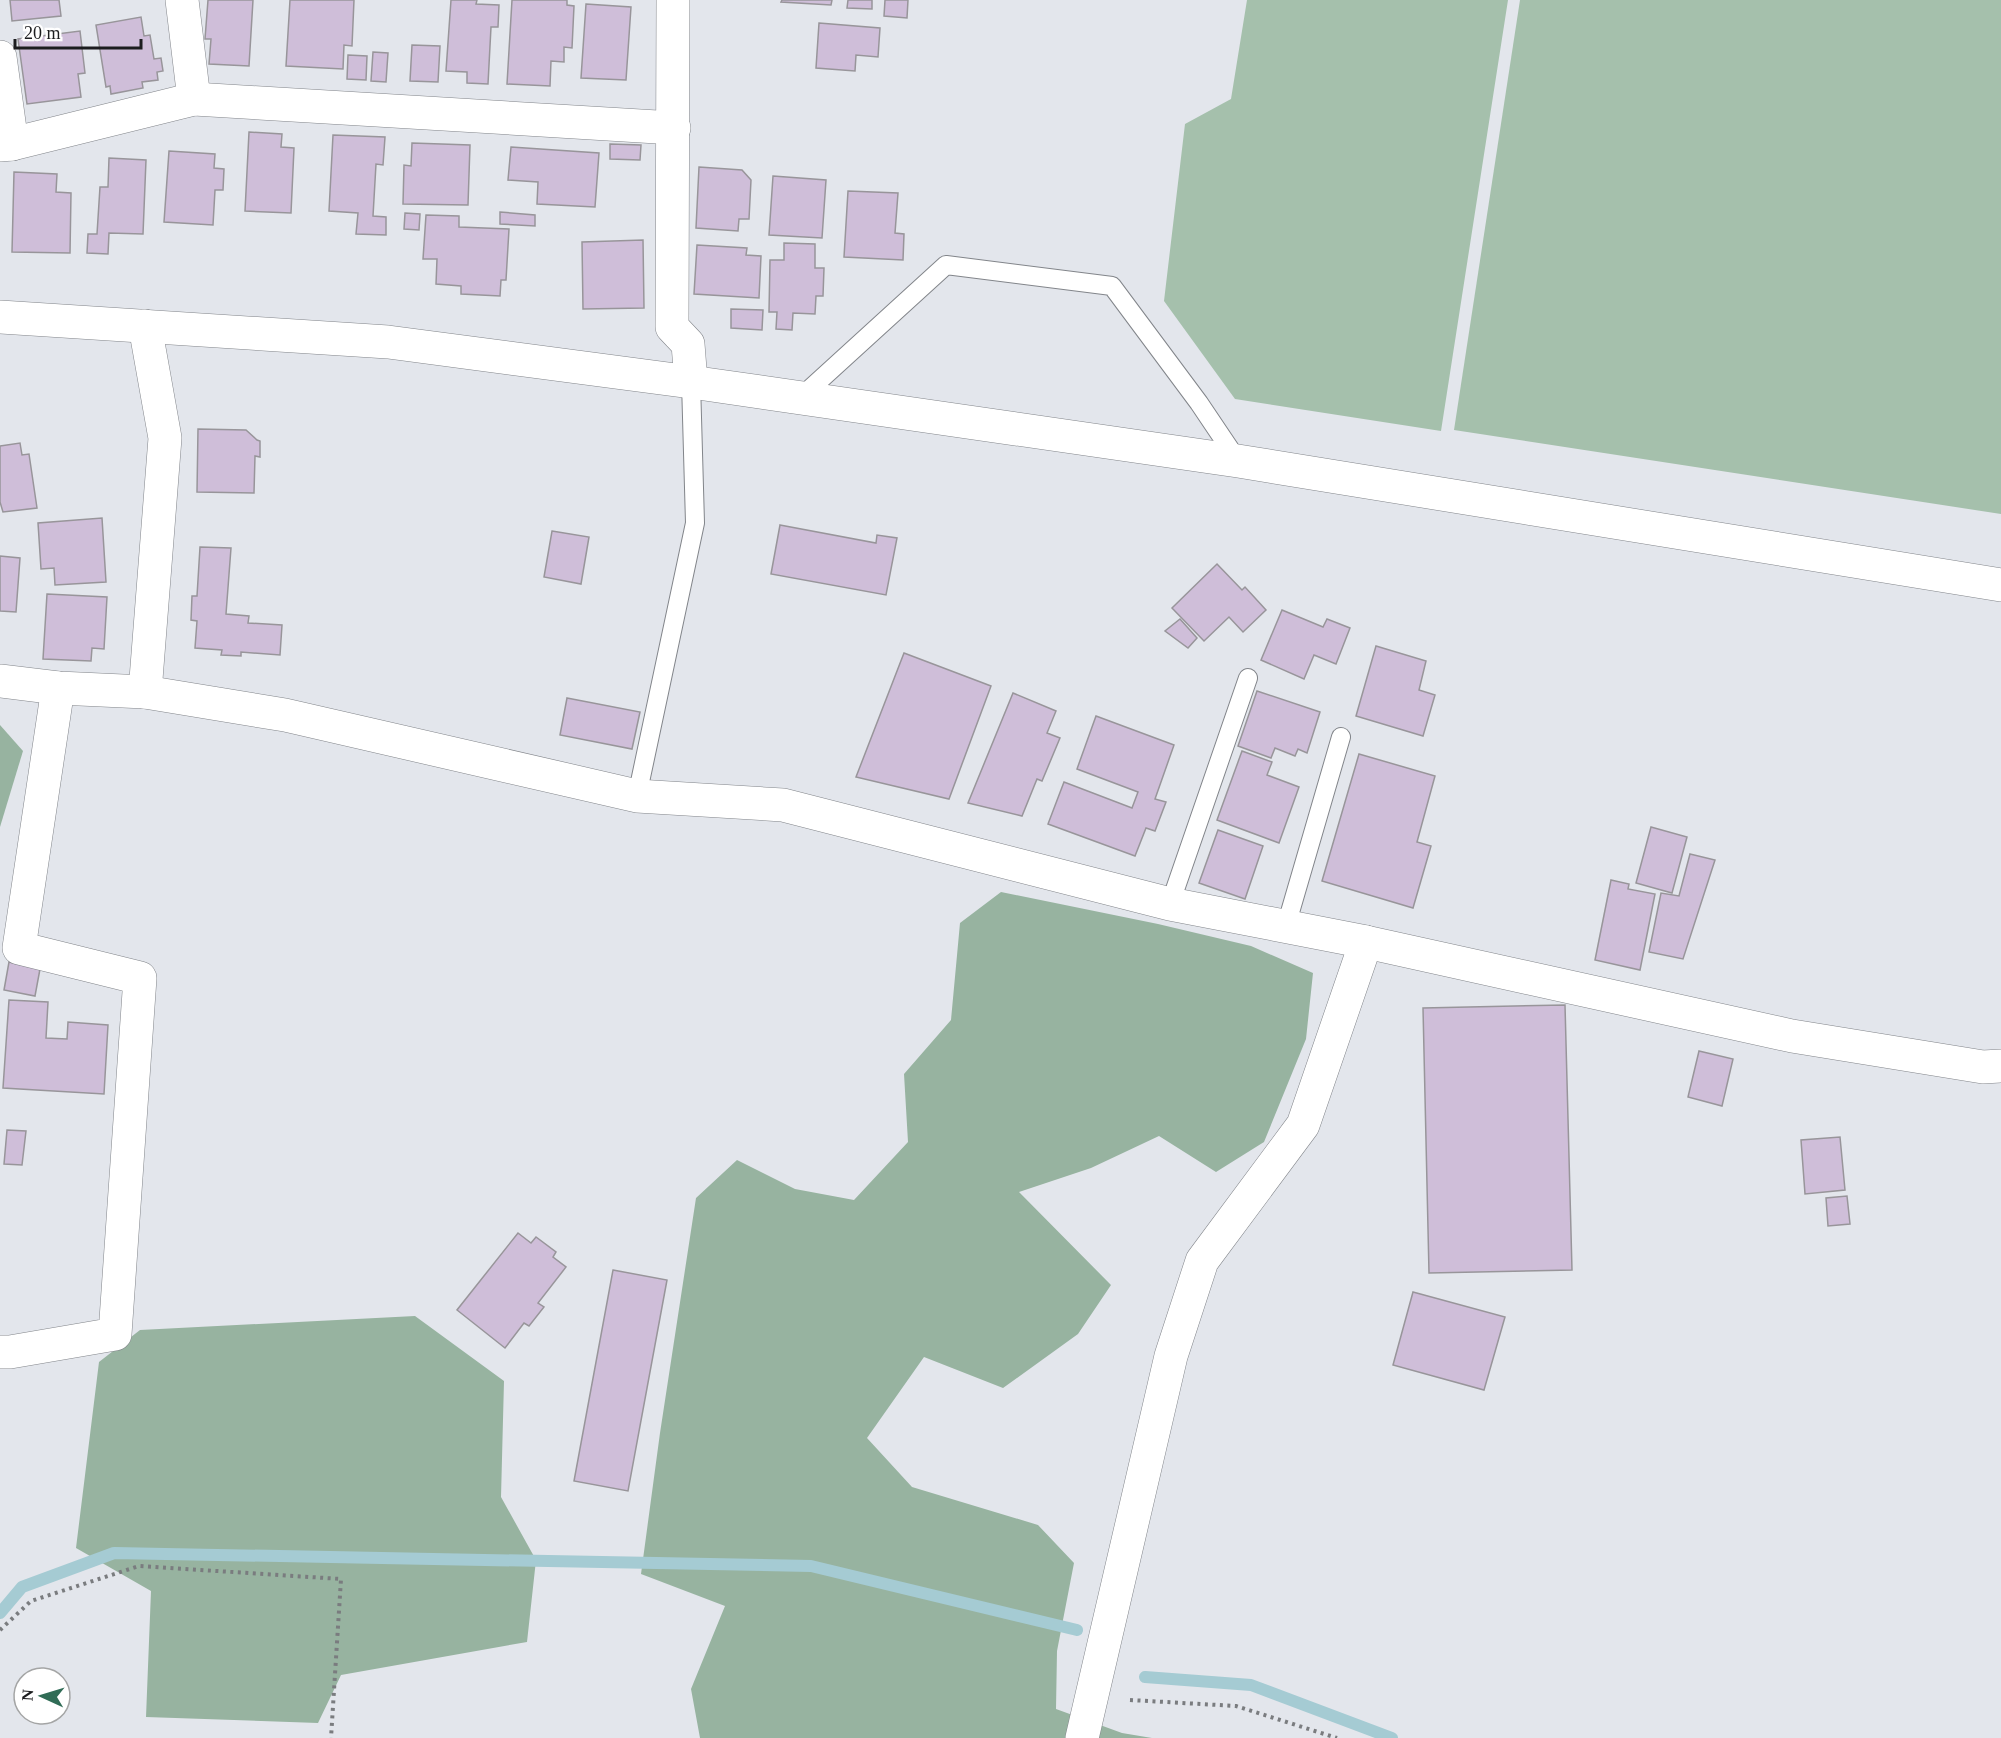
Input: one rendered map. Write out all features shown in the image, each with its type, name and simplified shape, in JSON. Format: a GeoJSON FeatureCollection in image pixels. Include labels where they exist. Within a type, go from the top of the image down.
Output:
{"type":"FeatureCollection","features":[{"type":"Feature","properties":{"kind":"street"},"geometry":{"type":"LineString","coordinates":[[182,0],[194,99]]}},
{"type":"Feature","properties":{"kind":"street"},"geometry":{"type":"LineString","coordinates":[[673,0],[672,327],[688,344],[691,382]]}},
{"type":"Feature","properties":{"kind":"street"},"geometry":{"type":"LineString","coordinates":[[0,57],[6,145],[194,99],[674,128]]}},
{"type":"Feature","properties":{"kind":"street"},"geometry":{"type":"LineString","coordinates":[[0,317],[388,342],[691,382],[1238,461],[2001,585]]}},
{"type":"Feature","properties":{"kind":"street"},"geometry":{"type":"LineString","coordinates":[[145,326],[165,438],[145,692]]}},
{"type":"Feature","properties":{"kind":"street"},"geometry":{"type":"LineString","coordinates":[[0,681],[58,688],[145,692],[285,715],[637,796],[783,805],[1170,904],[1366,942],[1792,1036],[1983,1067],[2001,1066]]}},
{"type":"Feature","properties":{"kind":"street"},"geometry":{"type":"LineString","coordinates":[[0,1352],[115,1334],[140,978],[19,948],[58,688]]}},
{"type":"Feature","properties":{"kind":"street"},"geometry":{"type":"LineString","coordinates":[[1082,1738],[1171,1356],[1202,1261],[1303,1125],[1366,942]]}},
{"type":"Feature","properties":{"kind":"lane"},"geometry":{"type":"LineString","coordinates":[[799,399],[946,265],[1112,286],[1199,403],[1238,461]]}},
{"type":"Feature","properties":{"kind":"lane"},"geometry":{"type":"LineString","coordinates":[[637,796],[695,523],[691,382]]}},
{"type":"Feature","properties":{"kind":"lane"},"geometry":{"type":"LineString","coordinates":[[1170,904],[1248,678]]}},
{"type":"Feature","properties":{"kind":"lane"},"geometry":{"type":"LineString","coordinates":[[1286,926],[1341,737]]}},
{"type":"Feature","properties":{"kind":"path"},"geometry":{"type":"LineString","coordinates":[[0,1630],[31,1601],[139,1566],[341,1579],[331,1738]]}},
{"type":"Feature","properties":{"kind":"path"},"geometry":{"type":"LineString","coordinates":[[1090,1697],[1236,1706],[1337,1738]]}},
{"type":"Feature","properties":{"kind":"green space"},"geometry":{"type":"Polygon","coordinates":[[[1247,0],[1508,0],[1441,431],[1235,399],[1164,301],[1185,124],[1231,99],[1247,0]]]}},
{"type":"Feature","properties":{"kind":"green space"},"geometry":{"type":"Polygon","coordinates":[[[1520,0],[2001,0],[2001,514],[1454,430],[1520,0]]]}},
{"type":"Feature","properties":{"kind":"green space"},"geometry":{"type":"Polygon","coordinates":[[[0,725],[23,751],[0,827],[0,725]]]}},
{"type":"Feature","properties":{"kind":"green space"},"geometry":{"type":"Polygon","coordinates":[[[1001,892],[1158,924],[1251,946],[1313,973],[1306,1039],[1264,1142],[1216,1172],[1159,1136],[1091,1168],[1019,1192],[1111,1285],[1078,1334],[1003,1388],[924,1357],[867,1438],[912,1487],[1038,1525],[1074,1563],[1057,1651],[1056,1709],[1122,1733],[1152,1738],[700,1738],[691,1689],[725,1606],[641,1574],[696,1198],[737,1160],[795,1189],[854,1200],[908,1142],[904,1074],[951,1020],[960,923],[1001,892]]]}},
{"type":"Feature","properties":{"kind":"green space"},"geometry":{"type":"Polygon","coordinates":[[[415,1316],[504,1381],[501,1497],[536,1560],[527,1642],[341,1675],[318,1723],[146,1717],[151,1591],[76,1548],[99,1362],[140,1330],[415,1316]]]}},
{"type":"Feature","properties":{"kind":"building"},"geometry":{"type":"Polygon","coordinates":[[[10,0],[59,0],[61,16],[12,21],[10,0]]]}},
{"type":"Feature","properties":{"kind":"building"},"geometry":{"type":"Polygon","coordinates":[[[208,0],[253,0],[249,66],[209,64],[211,39],[205,39],[208,0]]]}},
{"type":"Feature","properties":{"kind":"building"},"geometry":{"type":"Polygon","coordinates":[[[290,0],[354,0],[352,46],[344,45],[343,69],[286,66],[290,0]]]}},
{"type":"Feature","properties":{"kind":"building"},"geometry":{"type":"Polygon","coordinates":[[[451,0],[477,0],[476,4],[499,5],[498,27],[491,27],[488,84],[467,83],[467,72],[446,71],[451,0]]]}},
{"type":"Feature","properties":{"kind":"building"},"geometry":{"type":"Polygon","coordinates":[[[512,0],[567,0],[567,5],[574,6],[572,48],[564,47],[564,62],[551,61],[550,86],[507,84],[512,0]]]}},
{"type":"Feature","properties":{"kind":"building"},"geometry":{"type":"Polygon","coordinates":[[[782,0],[832,0],[831,5],[781,2],[782,0]]]}},
{"type":"Feature","properties":{"kind":"building"},"geometry":{"type":"Polygon","coordinates":[[[848,0],[872,0],[872,9],[847,8],[848,0]]]}},
{"type":"Feature","properties":{"kind":"building"},"geometry":{"type":"Polygon","coordinates":[[[885,0],[908,0],[907,18],[884,16],[885,0]]]}},
{"type":"Feature","properties":{"kind":"building"},"geometry":{"type":"Polygon","coordinates":[[[586,4],[631,7],[626,80],[581,78],[586,4]]]}},
{"type":"Feature","properties":{"kind":"building"},"geometry":{"type":"Polygon","coordinates":[[[141,17],[144,36],[150,35],[154,59],[161,58],[163,71],[157,72],[158,80],[142,82],[143,88],[111,94],[110,86],[106,87],[96,25],[141,17]]]}},
{"type":"Feature","properties":{"kind":"building"},"geometry":{"type":"Polygon","coordinates":[[[819,23],[880,28],[878,57],[856,55],[855,71],[816,68],[819,23]]]}},
{"type":"Feature","properties":{"kind":"building"},"geometry":{"type":"Polygon","coordinates":[[[80,31],[85,73],[78,74],[81,97],[27,104],[18,39],[80,31]]]}},
{"type":"Feature","properties":{"kind":"building"},"geometry":{"type":"Polygon","coordinates":[[[412,45],[440,46],[438,82],[410,81],[412,45]]]}},
{"type":"Feature","properties":{"kind":"building"},"geometry":{"type":"Polygon","coordinates":[[[373,52],[388,53],[386,82],[371,81],[373,52]]]}},
{"type":"Feature","properties":{"kind":"building"},"geometry":{"type":"Polygon","coordinates":[[[348,55],[367,56],[366,80],[347,79],[348,55]]]}},
{"type":"Feature","properties":{"kind":"building"},"geometry":{"type":"Polygon","coordinates":[[[249,132],[282,134],[281,147],[294,148],[291,213],[245,211],[249,132]]]}},
{"type":"Feature","properties":{"kind":"building"},"geometry":{"type":"Polygon","coordinates":[[[333,135],[385,137],[383,165],[376,164],[373,216],[386,217],[386,235],[356,234],[358,213],[329,211],[333,135]]]}},
{"type":"Feature","properties":{"kind":"building"},"geometry":{"type":"Polygon","coordinates":[[[412,143],[470,145],[468,205],[403,204],[404,165],[411,166],[412,143]]]}},
{"type":"Feature","properties":{"kind":"building"},"geometry":{"type":"Polygon","coordinates":[[[610,144],[641,145],[640,160],[610,159],[610,144]]]}},
{"type":"Feature","properties":{"kind":"building"},"geometry":{"type":"Polygon","coordinates":[[[511,147],[599,153],[595,207],[537,204],[538,182],[508,180],[511,147]]]}},
{"type":"Feature","properties":{"kind":"building"},"geometry":{"type":"Polygon","coordinates":[[[169,151],[215,154],[214,168],[224,169],[223,190],[215,190],[213,225],[164,222],[169,151]]]}},
{"type":"Feature","properties":{"kind":"building"},"geometry":{"type":"Polygon","coordinates":[[[109,158],[146,160],[143,234],[109,233],[108,254],[87,253],[88,234],[97,234],[100,187],[108,187],[109,158]]]}},
{"type":"Feature","properties":{"kind":"building"},"geometry":{"type":"Polygon","coordinates":[[[699,167],[742,170],[751,180],[749,219],[739,219],[738,231],[696,228],[699,167]]]}},
{"type":"Feature","properties":{"kind":"building"},"geometry":{"type":"Polygon","coordinates":[[[14,172],[57,174],[56,192],[71,193],[70,253],[12,252],[14,172]]]}},
{"type":"Feature","properties":{"kind":"building"},"geometry":{"type":"Polygon","coordinates":[[[773,176],[826,180],[822,238],[769,235],[773,176]]]}},
{"type":"Feature","properties":{"kind":"building"},"geometry":{"type":"Polygon","coordinates":[[[848,191],[898,193],[895,233],[904,234],[903,260],[844,257],[848,191]]]}},
{"type":"Feature","properties":{"kind":"building"},"geometry":{"type":"Polygon","coordinates":[[[500,212],[535,215],[535,226],[500,224],[500,212]]]}},
{"type":"Feature","properties":{"kind":"building"},"geometry":{"type":"Polygon","coordinates":[[[405,213],[420,214],[419,230],[404,229],[405,213]]]}},
{"type":"Feature","properties":{"kind":"building"},"geometry":{"type":"Polygon","coordinates":[[[426,215],[459,216],[459,227],[509,229],[506,280],[501,280],[500,296],[461,294],[461,286],[436,284],[437,259],[423,259],[426,215]]]}},
{"type":"Feature","properties":{"kind":"building"},"geometry":{"type":"Polygon","coordinates":[[[643,240],[644,308],[583,309],[582,242],[643,240]]]}},
{"type":"Feature","properties":{"kind":"building"},"geometry":{"type":"Polygon","coordinates":[[[784,243],[815,244],[815,268],[824,268],[823,296],[816,296],[815,314],[793,313],[792,330],[776,329],[777,312],[769,312],[770,260],[784,260],[784,243]]]}},
{"type":"Feature","properties":{"kind":"building"},"geometry":{"type":"Polygon","coordinates":[[[697,245],[747,248],[746,255],[761,256],[759,298],[694,294],[697,245]]]}},
{"type":"Feature","properties":{"kind":"building"},"geometry":{"type":"Polygon","coordinates":[[[731,309],[763,310],[762,330],[731,328],[731,309]]]}},
{"type":"Feature","properties":{"kind":"building"},"geometry":{"type":"Polygon","coordinates":[[[198,429],[246,430],[260,441],[260,457],[255,456],[254,493],[197,492],[198,429]]]}},
{"type":"Feature","properties":{"kind":"building"},"geometry":{"type":"Polygon","coordinates":[[[20,443],[22,455],[29,454],[37,508],[3,512],[0,502],[0,446],[20,443]]]}},
{"type":"Feature","properties":{"kind":"building"},"geometry":{"type":"Polygon","coordinates":[[[102,518],[106,582],[55,585],[54,568],[41,569],[38,523],[102,518]]]}},
{"type":"Feature","properties":{"kind":"building"},"geometry":{"type":"Polygon","coordinates":[[[780,525],[876,543],[877,535],[897,538],[886,595],[771,574],[780,525]]]}},
{"type":"Feature","properties":{"kind":"building"},"geometry":{"type":"Polygon","coordinates":[[[552,531],[589,537],[581,584],[544,577],[552,531]]]}},
{"type":"Feature","properties":{"kind":"building"},"geometry":{"type":"Polygon","coordinates":[[[200,547],[231,548],[226,614],[249,616],[248,623],[282,625],[280,655],[241,652],[241,656],[221,655],[222,650],[195,648],[197,621],[191,620],[192,596],[197,596],[200,547]]]}},
{"type":"Feature","properties":{"kind":"building"},"geometry":{"type":"Polygon","coordinates":[[[0,556],[20,558],[16,612],[0,611],[0,556]]]}},
{"type":"Feature","properties":{"kind":"building"},"geometry":{"type":"Polygon","coordinates":[[[1217,564],[1242,590],[1245,587],[1266,610],[1243,632],[1229,617],[1204,641],[1172,608],[1217,564]]]}},
{"type":"Feature","properties":{"kind":"building"},"geometry":{"type":"Polygon","coordinates":[[[47,594],[107,597],[104,649],[92,648],[91,661],[43,659],[47,594]]]}},
{"type":"Feature","properties":{"kind":"building"},"geometry":{"type":"Polygon","coordinates":[[[1282,610],[1323,627],[1327,619],[1350,628],[1336,664],[1314,655],[1304,679],[1261,660],[1282,610]]]}},
{"type":"Feature","properties":{"kind":"building"},"geometry":{"type":"Polygon","coordinates":[[[1180,619],[1197,638],[1188,648],[1165,631],[1180,619]]]}},
{"type":"Feature","properties":{"kind":"building"},"geometry":{"type":"Polygon","coordinates":[[[1376,646],[1426,661],[1419,690],[1435,695],[1423,736],[1356,716],[1376,646]]]}},
{"type":"Feature","properties":{"kind":"building"},"geometry":{"type":"Polygon","coordinates":[[[904,653],[991,686],[949,799],[856,777],[904,653]]]}},
{"type":"Feature","properties":{"kind":"building"},"geometry":{"type":"Polygon","coordinates":[[[1257,691],[1320,712],[1307,753],[1298,749],[1295,756],[1275,748],[1271,758],[1238,746],[1257,691]]]}},
{"type":"Feature","properties":{"kind":"building"},"geometry":{"type":"Polygon","coordinates":[[[1013,693],[1056,711],[1047,733],[1060,738],[1042,781],[1037,779],[1022,816],[968,803],[1013,693]]]}},
{"type":"Feature","properties":{"kind":"building"},"geometry":{"type":"Polygon","coordinates":[[[567,698],[640,712],[632,749],[560,735],[567,698]]]}},
{"type":"Feature","properties":{"kind":"building"},"geometry":{"type":"Polygon","coordinates":[[[1096,716],[1174,745],[1155,799],[1166,802],[1155,831],[1146,828],[1135,856],[1048,824],[1064,782],[1132,808],[1138,792],[1077,769],[1096,716]]]}},
{"type":"Feature","properties":{"kind":"building"},"geometry":{"type":"Polygon","coordinates":[[[1242,751],[1272,762],[1267,775],[1299,787],[1279,843],[1217,820],[1242,751]]]}},
{"type":"Feature","properties":{"kind":"building"},"geometry":{"type":"Polygon","coordinates":[[[1359,754],[1435,776],[1417,842],[1431,846],[1413,908],[1322,881],[1359,754]]]}},
{"type":"Feature","properties":{"kind":"building"},"geometry":{"type":"Polygon","coordinates":[[[1651,827],[1687,837],[1672,893],[1636,883],[1651,827]]]}},
{"type":"Feature","properties":{"kind":"building"},"geometry":{"type":"Polygon","coordinates":[[[1218,830],[1263,846],[1245,899],[1199,883],[1218,830]]]}},
{"type":"Feature","properties":{"kind":"building"},"geometry":{"type":"Polygon","coordinates":[[[1690,854],[1715,860],[1683,959],[1649,952],[1661,893],[1679,896],[1690,854]]]}},
{"type":"Feature","properties":{"kind":"building"},"geometry":{"type":"Polygon","coordinates":[[[1611,880],[1629,884],[1628,889],[1655,894],[1640,970],[1595,960],[1611,880]]]}},
{"type":"Feature","properties":{"kind":"building"},"geometry":{"type":"Polygon","coordinates":[[[9,962],[40,969],[35,996],[4,990],[9,962]]]}},
{"type":"Feature","properties":{"kind":"building"},"geometry":{"type":"Polygon","coordinates":[[[9,1000],[48,1002],[46,1038],[67,1039],[68,1022],[108,1025],[104,1094],[3,1088],[9,1000]]]}},
{"type":"Feature","properties":{"kind":"building"},"geometry":{"type":"Polygon","coordinates":[[[1565,1005],[1572,1270],[1429,1273],[1423,1008],[1565,1005]]]}},
{"type":"Feature","properties":{"kind":"building"},"geometry":{"type":"Polygon","coordinates":[[[1699,1051],[1733,1059],[1722,1106],[1688,1097],[1699,1051]]]}},
{"type":"Feature","properties":{"kind":"building"},"geometry":{"type":"Polygon","coordinates":[[[7,1130],[26,1131],[22,1165],[4,1164],[7,1130]]]}},
{"type":"Feature","properties":{"kind":"building"},"geometry":{"type":"Polygon","coordinates":[[[1840,1137],[1845,1190],[1805,1194],[1801,1140],[1840,1137]]]}},
{"type":"Feature","properties":{"kind":"building"},"geometry":{"type":"Polygon","coordinates":[[[1847,1196],[1850,1224],[1828,1226],[1826,1198],[1847,1196]]]}},
{"type":"Feature","properties":{"kind":"building"},"geometry":{"type":"Polygon","coordinates":[[[518,1233],[531,1243],[536,1237],[556,1252],[553,1257],[566,1267],[538,1303],[544,1307],[529,1326],[524,1323],[505,1348],[457,1310],[518,1233]]]}},
{"type":"Feature","properties":{"kind":"building"},"geometry":{"type":"Polygon","coordinates":[[[613,1270],[667,1280],[628,1491],[574,1481],[613,1270]]]}},
{"type":"Feature","properties":{"kind":"building"},"geometry":{"type":"Polygon","coordinates":[[[1413,1292],[1505,1317],[1484,1390],[1393,1365],[1413,1292]]]}},
{"type":"Feature","properties":{"kind":"waterway"},"geometry":{"type":"LineString","coordinates":[[0,1613],[22,1587],[114,1553],[811,1566],[1077,1630]]}},
{"type":"Feature","properties":{"kind":"waterway"},"geometry":{"type":"LineString","coordinates":[[1145,1677],[1251,1685],[1392,1738]]}}]}
